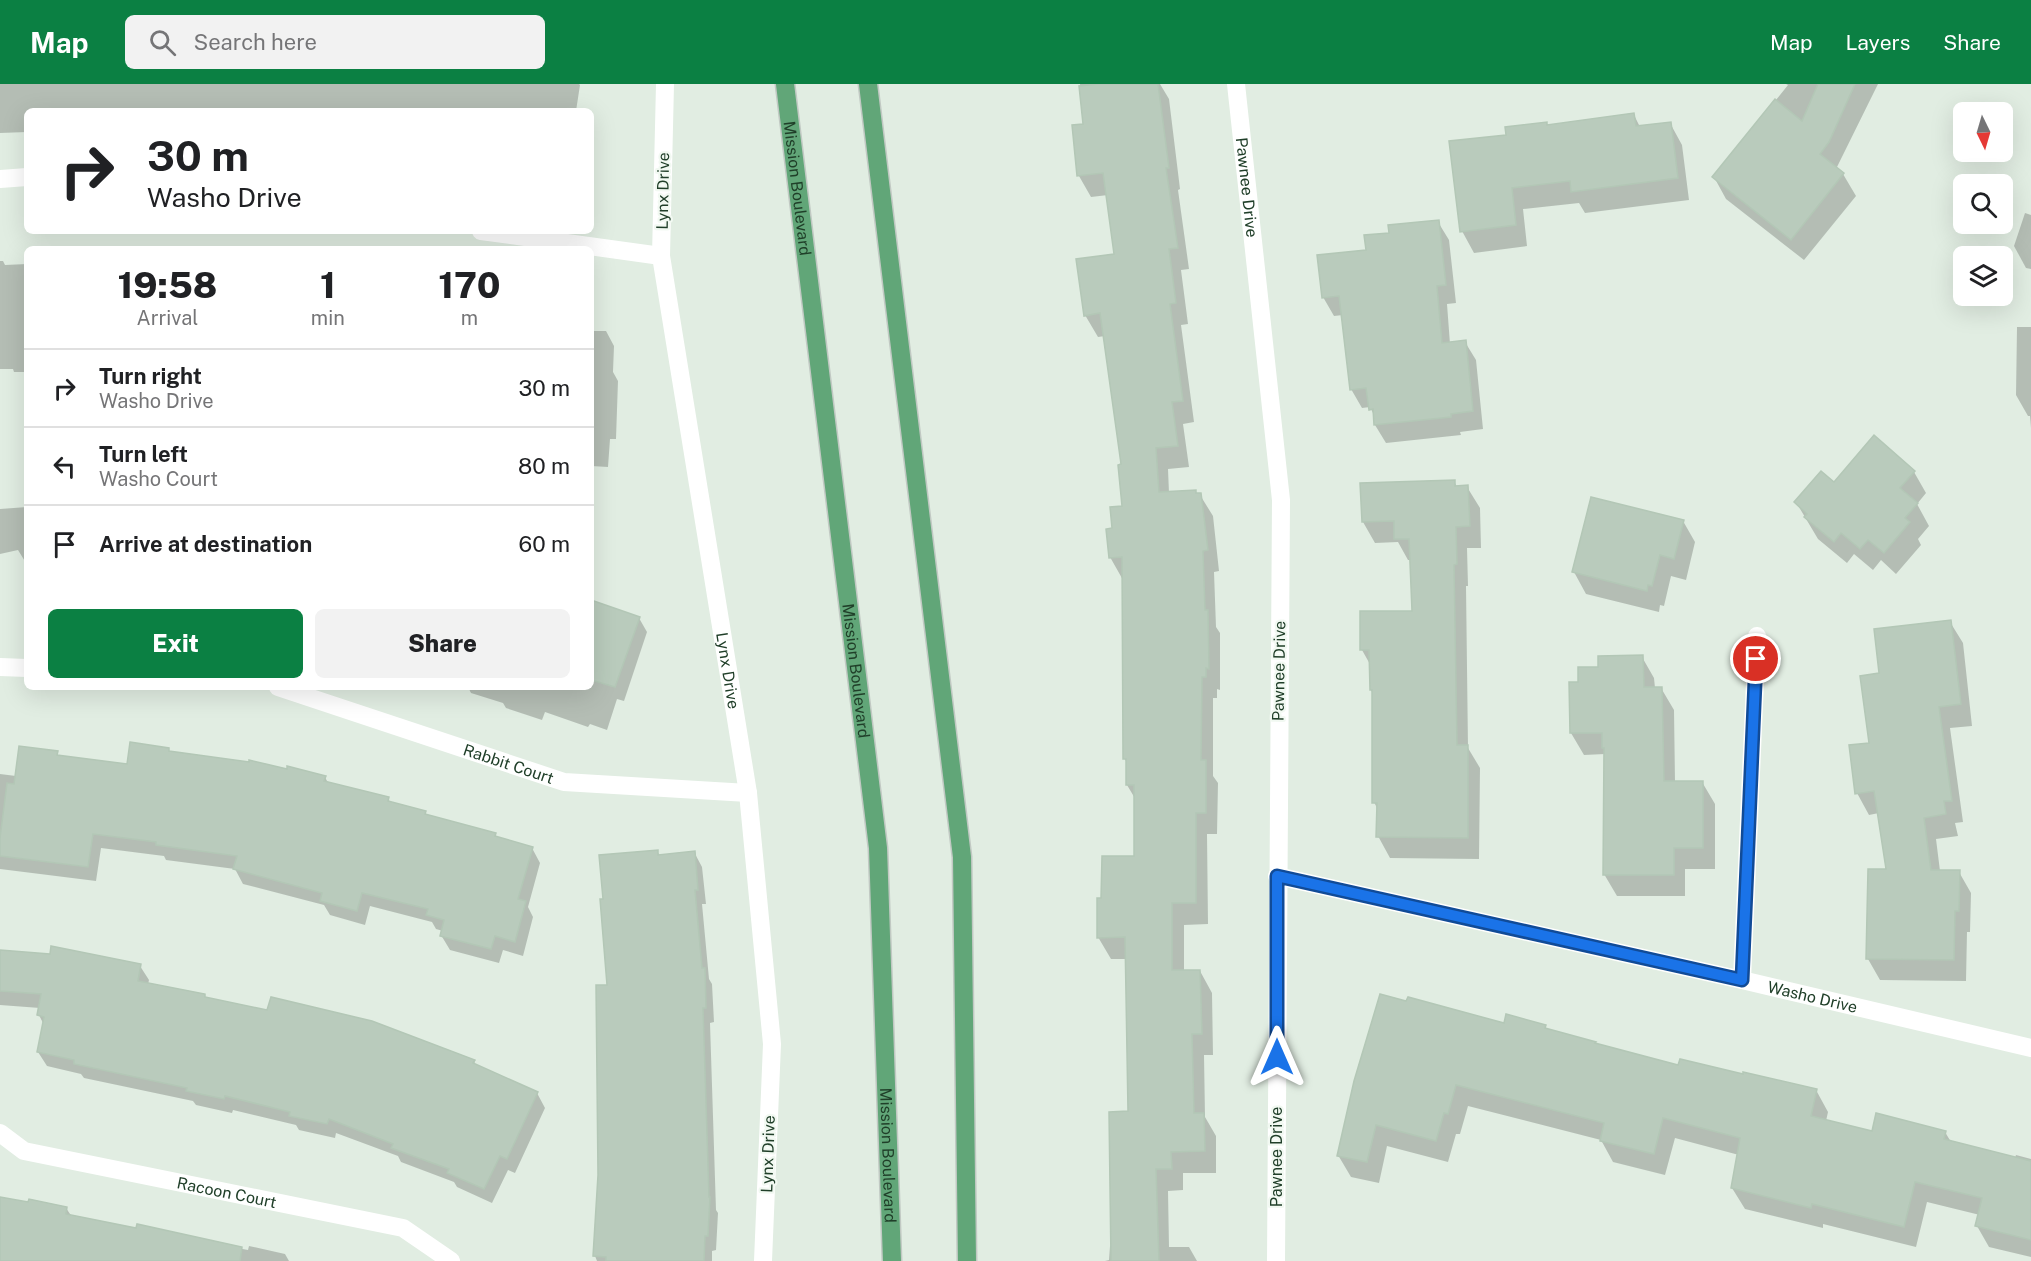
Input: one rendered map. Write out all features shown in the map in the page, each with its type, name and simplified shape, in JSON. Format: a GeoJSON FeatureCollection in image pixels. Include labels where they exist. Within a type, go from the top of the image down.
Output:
{"type":"FeatureCollection","features":[{"type":"Feature","properties":{"kind":"main road","name":"Mission Boulevard"},"geometry":{"type":"LineString","coordinates":[[785,84],[878,848],[892,1261]]}},
{"type":"Feature","properties":{"kind":"main road"},"geometry":{"type":"LineString","coordinates":[[868,84],[962,857],[967,1261]]}},
{"type":"Feature","properties":{"kind":"street","name":"Lynx Drive"},"geometry":{"type":"LineString","coordinates":[[666,84],[662,256],[748,793],[772,1044],[763,1261]]}},
{"type":"Feature","properties":{"kind":"street","name":"Pawnee Drive"},"geometry":{"type":"LineString","coordinates":[[1241,85],[1281,500],[1276,1261]]}},
{"type":"Feature","properties":{"kind":"street"},"geometry":{"type":"LineString","coordinates":[[0,179],[24,177]]}},
{"type":"Feature","properties":{"kind":"street"},"geometry":{"type":"LineString","coordinates":[[503,234],[590,246]]}},
{"type":"Feature","properties":{"kind":"street"},"geometry":{"type":"LineString","coordinates":[[594,247],[662,256]]}},
{"type":"Feature","properties":{"kind":"street"},"geometry":{"type":"LineString","coordinates":[[1742,980],[1757,636]]}},
{"type":"Feature","properties":{"kind":"street"},"geometry":{"type":"LineString","coordinates":[[0,667],[24,668]]}},
{"type":"Feature","properties":{"kind":"street","name":"Rabbit Court"},"geometry":{"type":"LineString","coordinates":[[287,690],[564,782],[748,793]]}},
{"type":"Feature","properties":{"kind":"street","name":"Washo Drive"},"geometry":{"type":"LineString","coordinates":[[1277,876],[1742,980],[2031,1048]]}},
{"type":"Feature","properties":{"kind":"street","name":"Racoon Court"},"geometry":{"type":"LineString","coordinates":[[0,1133],[24,1151],[403,1228],[451,1261]]}},
{"type":"Feature","properties":{"kind":"building"},"geometry":{"type":"Polygon","coordinates":[[[1158,84],[1169,168],[1166,168],[1178,248],[1169,249],[1176,303],[1170,304],[1183,401],[1172,402],[1178,446],[1156,448],[1159,492],[1196,490],[1196,493],[1201,493],[1208,550],[1203,551],[1205,610],[1208,610],[1209,669],[1206,668],[1206,677],[1202,677],[1201,760],[1206,760],[1206,813],[1196,813],[1196,903],[1172,903],[1172,970],[1200,970],[1202,1034],[1192,1034],[1194,1113],[1204,1113],[1205,1151],[1171,1152],[1172,1169],[1156,1169],[1159,1261],[1111,1261],[1109,1112],[1128,1111],[1125,937],[1097,938],[1097,898],[1101,898],[1102,856],[1134,856],[1134,785],[1126,785],[1126,759],[1123,759],[1122,557],[1109,558],[1106,529],[1112,528],[1110,507],[1122,506],[1118,465],[1121,464],[1100,313],[1084,316],[1076,259],[1114,254],[1103,173],[1077,176],[1072,125],[1083,124],[1079,86],[1158,84]]]}},
{"type":"Feature","properties":{"kind":"building"},"geometry":{"type":"Polygon","coordinates":[[[1818,84],[1855,84],[1829,142],[1820,154],[1844,173],[1791,240],[1712,177],[1775,99],[1802,121],[1818,84]]]}},
{"type":"Feature","properties":{"kind":"building"},"geometry":{"type":"Polygon","coordinates":[[[1634,113],[1636,126],[1671,122],[1678,178],[1571,192],[1570,181],[1512,188],[1516,225],[1460,232],[1449,141],[1506,135],[1505,127],[1547,122],[1547,125],[1634,113]]]}},
{"type":"Feature","properties":{"kind":"building"},"geometry":{"type":"Polygon","coordinates":[[[1439,220],[1446,285],[1437,286],[1442,343],[1466,340],[1473,411],[1451,414],[1451,417],[1374,425],[1373,409],[1369,410],[1366,388],[1350,390],[1339,296],[1322,298],[1317,255],[1366,250],[1364,235],[1389,233],[1388,225],[1439,220]]]}},
{"type":"Feature","properties":{"kind":"building"},"geometry":{"type":"Polygon","coordinates":[[[1874,435],[1915,471],[1900,488],[1918,503],[1905,518],[1910,522],[1884,553],[1868,540],[1860,549],[1841,533],[1834,542],[1804,517],[1807,514],[1794,502],[1821,471],[1834,482],[1874,435]]]}},
{"type":"Feature","properties":{"kind":"building"},"geometry":{"type":"Polygon","coordinates":[[[1455,480],[1455,486],[1468,485],[1470,526],[1456,527],[1457,564],[1454,565],[1457,745],[1468,745],[1468,838],[1376,837],[1377,803],[1372,803],[1372,690],[1370,690],[1369,650],[1360,650],[1360,611],[1412,611],[1409,539],[1394,539],[1394,521],[1362,522],[1360,483],[1455,480]]]}},
{"type":"Feature","properties":{"kind":"building"},"geometry":{"type":"Polygon","coordinates":[[[1591,497],[1684,520],[1674,559],[1660,555],[1652,586],[1648,585],[1647,591],[1572,572],[1591,497]]]}},
{"type":"Feature","properties":{"kind":"building"},"geometry":{"type":"Polygon","coordinates":[[[594,601],[640,617],[615,687],[594,681],[594,601]]]}},
{"type":"Feature","properties":{"kind":"building"},"geometry":{"type":"Polygon","coordinates":[[[1951,620],[1961,704],[1939,707],[1952,801],[1944,801],[1946,814],[1924,818],[1931,870],[1960,870],[1959,911],[1955,911],[1954,960],[1866,959],[1868,869],[1886,869],[1874,791],[1855,794],[1849,745],[1869,743],[1860,676],[1879,673],[1874,629],[1951,620]]]}},
{"type":"Feature","properties":{"kind":"building"},"geometry":{"type":"Polygon","coordinates":[[[1643,655],[1644,687],[1662,687],[1664,781],[1703,781],[1703,848],[1674,848],[1674,875],[1603,875],[1604,748],[1602,748],[1602,733],[1570,733],[1569,682],[1578,682],[1578,667],[1598,667],[1598,656],[1643,655]]]}},
{"type":"Feature","properties":{"kind":"building"},"geometry":{"type":"Polygon","coordinates":[[[130,742],[169,748],[169,751],[249,762],[249,760],[287,769],[287,766],[326,776],[324,781],[389,797],[388,801],[426,811],[425,814],[496,833],[495,836],[533,847],[518,899],[526,901],[515,942],[495,936],[491,949],[440,936],[444,920],[426,915],[428,909],[362,893],[357,911],[320,901],[322,893],[233,869],[237,856],[156,845],[156,842],[93,834],[88,867],[0,856],[7,783],[14,784],[19,746],[58,751],[57,755],[127,764],[130,742]]]}},
{"type":"Feature","properties":{"kind":"building"},"geometry":{"type":"Polygon","coordinates":[[[658,850],[658,855],[695,851],[698,890],[695,890],[702,968],[705,968],[706,1008],[703,1008],[710,1197],[708,1236],[705,1236],[704,1261],[606,1261],[606,1257],[593,1256],[598,1175],[596,985],[607,985],[599,855],[658,850]]]}},
{"type":"Feature","properties":{"kind":"building"},"geometry":{"type":"Polygon","coordinates":[[[51,946],[141,964],[138,981],[205,994],[205,997],[267,1010],[271,997],[372,1021],[475,1060],[473,1063],[538,1092],[507,1159],[500,1156],[484,1189],[447,1173],[449,1169],[391,1148],[393,1144],[329,1119],[327,1124],[289,1116],[290,1112],[225,1096],[224,1099],[186,1091],[187,1088],[74,1064],[74,1060],[37,1052],[44,1017],[37,1015],[41,994],[0,991],[0,950],[50,954],[51,946]]]}},
{"type":"Feature","properties":{"kind":"building"},"geometry":{"type":"Polygon","coordinates":[[[1380,994],[1406,1001],[1408,997],[1504,1023],[1506,1014],[1546,1025],[1545,1028],[1595,1043],[1678,1065],[1680,1059],[1817,1089],[1811,1116],[1872,1131],[1876,1113],[1946,1131],[1944,1139],[2031,1161],[2031,1240],[1975,1226],[1982,1198],[1915,1182],[1904,1227],[1812,1204],[1811,1208],[1731,1188],[1740,1138],[1663,1118],[1654,1154],[1600,1141],[1604,1123],[1456,1085],[1448,1114],[1444,1113],[1436,1141],[1376,1125],[1367,1162],[1337,1156],[1354,1081],[1380,994]]]}},
{"type":"Feature","properties":{"kind":"building"},"geometry":{"type":"Polygon","coordinates":[[[0,1197],[28,1202],[29,1199],[67,1207],[66,1214],[136,1228],[137,1224],[242,1247],[240,1261],[0,1261],[0,1197]]]}},
{"type":"Feature","properties":{"kind":"route"},"geometry":{"type":"LineString","coordinates":[[1277,1057],[1277,876],[1742,980],[1756,659]]}}]}
